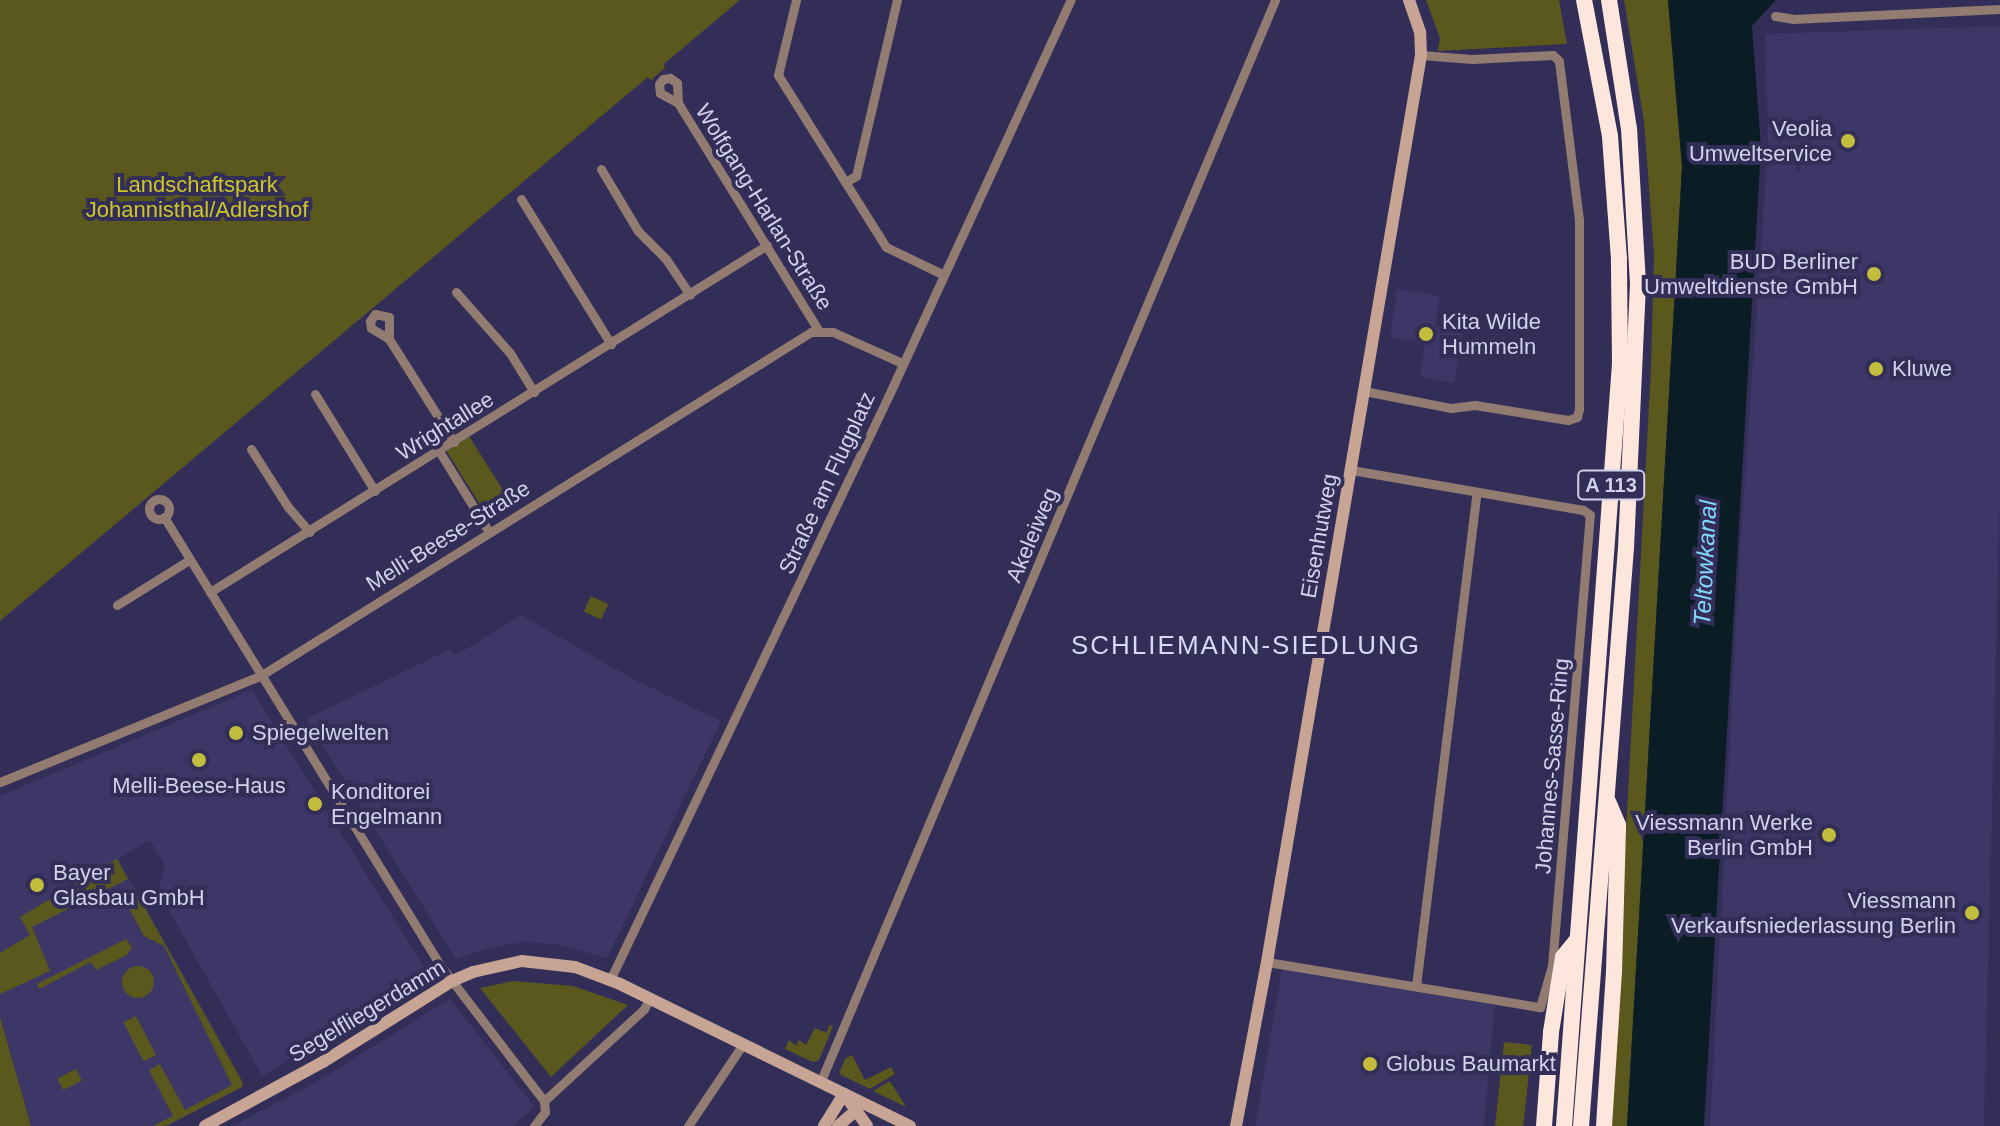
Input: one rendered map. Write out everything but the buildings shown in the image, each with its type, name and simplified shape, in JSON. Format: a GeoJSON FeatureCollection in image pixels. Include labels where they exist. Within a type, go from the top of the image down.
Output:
{"type":"FeatureCollection","features":[{"type":"Feature","properties":{"kind":"highway","name":"A 113"},"geometry":{"type":"LineString","coordinates":[[1564,1126],[1620,363],[1619,259],[1610,136],[1584,0]]}},
{"type":"Feature","properties":{"kind":"highway","name":"A 113"},"geometry":{"type":"LineString","coordinates":[[1581,1126],[1626,548],[1638,284],[1629,129],[1609,0]]}},
{"type":"Feature","properties":{"kind":"highway"},"geometry":{"type":"LineString","coordinates":[[1604,1126],[1614,972],[1618,825],[1606,798]]}},
{"type":"Feature","properties":{"kind":"highway"},"geometry":{"type":"LineString","coordinates":[[1544,1126],[1551,1032],[1563,957],[1576,941]]}},
{"type":"Feature","properties":{"kind":"street"},"geometry":{"type":"LineString","coordinates":[[796,0],[778,75],[886,247],[942,274]]}},
{"type":"Feature","properties":{"kind":"street"},"geometry":{"type":"LineString","coordinates":[[845,182],[856,176],[897,0]]}},
{"type":"Feature","properties":{"kind":"street","name":"Straße am Flugplatz"},"geometry":{"type":"LineString","coordinates":[[610,980],[1071,0]]}},
{"type":"Feature","properties":{"kind":"street","name":"Akeleiweg"},"geometry":{"type":"LineString","coordinates":[[820,1083],[1275,0]]}},
{"type":"Feature","properties":{"kind":"street","name":"Eisenhutweg"},"geometry":{"type":"LineString","coordinates":[[1236,1126],[1267,962],[1421,55],[1420,32],[1409,0]]}},
{"type":"Feature","properties":{"kind":"street"},"geometry":{"type":"LineString","coordinates":[[1775,16],[1793,19],[2000,9]]}},
{"type":"Feature","properties":{"kind":"street"},"geometry":{"type":"LineString","coordinates":[[1364,391],[1451,408],[1475,405],[1568,420],[1577,417],[1579,409],[1579,220],[1559,61],[1553,55],[1472,59],[1421,55]]}},
{"type":"Feature","properties":{"kind":"street","name":"Wolfgang-Harlan-Straße"},"geometry":{"type":"LineString","coordinates":[[678,103],[818,330]]}},
{"type":"Feature","properties":{"kind":"street"},"geometry":{"type":"LineString","coordinates":[[601,169],[638,231],[666,259],[690,295]]}},
{"type":"Feature","properties":{"kind":"street"},"geometry":{"type":"LineString","coordinates":[[521,199],[611,344]]}},
{"type":"Feature","properties":{"kind":"street","name":"Wrightallee"},"geometry":{"type":"LineString","coordinates":[[210,592],[767,245]]}},
{"type":"Feature","properties":{"kind":"street"},"geometry":{"type":"LineString","coordinates":[[456,292],[510,353],[534,392]]}},
{"type":"Feature","properties":{"kind":"street"},"geometry":{"type":"LineString","coordinates":[[818,330],[833,332],[902,363]]}},
{"type":"Feature","properties":{"kind":"street","name":"Melli-Beese-Straße"},"geometry":{"type":"LineString","coordinates":[[0,782],[260,676],[803,336],[818,330]]}},
{"type":"Feature","properties":{"kind":"street"},"geometry":{"type":"LineString","coordinates":[[389,339],[454,442]]}},
{"type":"Feature","properties":{"kind":"street"},"geometry":{"type":"LineString","coordinates":[[315,394],[375,491]]}},
{"type":"Feature","properties":{"kind":"street"},"geometry":{"type":"LineString","coordinates":[[251,449],[288,507],[310,532]]}},
{"type":"Feature","properties":{"kind":"street"},"geometry":{"type":"LineString","coordinates":[[439,451],[489,532]]}},
{"type":"Feature","properties":{"kind":"street","name":"Johannes-Sasse-Ring"},"geometry":{"type":"LineString","coordinates":[[1267,962],[1540,1007],[1552,966],[1590,515],[1583,510],[1351,470]]}},
{"type":"Feature","properties":{"kind":"street"},"geometry":{"type":"LineString","coordinates":[[1416,986],[1477,492]]}},
{"type":"Feature","properties":{"kind":"street"},"geometry":{"type":"LineString","coordinates":[[164,517],[452,981],[544,1101],[545,1112],[534,1126]]}},
{"type":"Feature","properties":{"kind":"street"},"geometry":{"type":"LineString","coordinates":[[117,605],[189,560]]}},
{"type":"Feature","properties":{"kind":"street","name":"Segelfliegerdamm"},"geometry":{"type":"LineString","coordinates":[[205,1126],[323,1062],[452,981],[473,972],[522,961],[560,964],[610,980],[910,1126]]}},
{"type":"Feature","properties":{"kind":"street"},"geometry":{"type":"LineString","coordinates":[[544,1101],[644,1009],[650,998]]}},
{"type":"Feature","properties":{"kind":"street"},"geometry":{"type":"LineString","coordinates":[[688,1126],[743,1044]]}},
{"type":"Feature","properties":{"kind":"street"},"geometry":{"type":"LineString","coordinates":[[824,1126],[844,1094],[867,1126]]}},
{"type":"Feature","properties":{"kind":"street"},"geometry":{"type":"LineString","coordinates":[[838,1126],[854,1112]]}},
{"type":"Feature","properties":{"kind":"shaded area"},"geometry":{"type":"Polygon","coordinates":[[[2000,26],[2000,495],[1984,1126],[1710,1126],[1739,563],[1768,145],[1765,34],[2000,26]]]}},
{"type":"Feature","properties":{"kind":"shaded area","name":"Kita Wilde Hummeln"},"geometry":{"type":"Polygon","coordinates":[[[1397,289],[1440,296],[1435,326],[1463,331],[1454,383],[1420,377],[1425,343],[1390,337],[1397,289]]]}},
{"type":"Feature","properties":{"kind":"shaded area"},"geometry":{"type":"Polygon","coordinates":[[[521,615],[633,679],[721,721],[607,958],[554,944],[525,942],[492,947],[456,959],[306,719],[450,649],[455,656],[521,615]]]}},
{"type":"Feature","properties":{"kind":"shaded area"},"geometry":{"type":"Polygon","coordinates":[[[252,690],[429,975],[262,1076],[158,891],[165,866],[150,840],[118,859],[214,1029],[242,1087],[166,1126],[31,1126],[0,1017],[0,796],[252,690]]]}},
{"type":"Feature","properties":{"kind":"shaded area"},"geometry":{"type":"Polygon","coordinates":[[[1282,969],[1495,1005],[1484,1126],[1255,1126],[1282,969]]]}},
{"type":"Feature","properties":{"kind":"shaded area"},"geometry":{"type":"Polygon","coordinates":[[[450,999],[534,1106],[514,1126],[232,1126],[316,1082],[450,999]]]}},
{"type":"Feature","properties":{"kind":"green space","name":"Landschaftspark Johannisthal/Adlershof"},"geometry":{"type":"Polygon","coordinates":[[[0,0],[740,0],[664,64],[665,68],[651,80],[648,77],[0,621],[0,0]]]}},
{"type":"Feature","properties":{"kind":"green space"},"geometry":{"type":"Polygon","coordinates":[[[1426,0],[1559,0],[1567,44],[1438,51],[1440,38],[1426,0]]]}},
{"type":"Feature","properties":{"kind":"green space"},"geometry":{"type":"Polygon","coordinates":[[[1624,0],[1668,0],[1682,167],[1627,1126],[1610,1126],[1651,368],[1654,255],[1644,121],[1624,0]]]}},
{"type":"Feature","properties":{"kind":"green space"},"geometry":{"type":"Polygon","coordinates":[[[469,436],[513,506],[490,521],[446,450],[469,436]]]}},
{"type":"Feature","properties":{"kind":"green space"},"geometry":{"type":"Polygon","coordinates":[[[591,596],[608,604],[601,619],[584,611],[591,596]]]}},
{"type":"Feature","properties":{"kind":"green space"},"geometry":{"type":"Polygon","coordinates":[[[117,859],[128,879],[32,927],[50,971],[0,994],[0,953],[30,935],[20,917],[117,859]]]}},
{"type":"Feature","properties":{"kind":"green space"},"geometry":{"type":"Polygon","coordinates":[[[136,892],[243,1083],[242,1087],[166,1126],[153,1126],[173,1116],[149,1070],[160,1064],[185,1110],[232,1085],[164,946],[144,936],[126,903],[128,897],[136,892]]]}},
{"type":"Feature","properties":{"kind":"green space"},"geometry":{"type":"Polygon","coordinates":[[[126,939],[132,947],[127,955],[96,970],[91,962],[39,989],[37,984],[126,939]]]}},
{"type":"Feature","properties":{"kind":"green space"},"geometry":{"type":"Polygon","coordinates":[[[138,966],[149,971],[154,982],[149,993],[138,998],[127,993],[122,982],[127,971],[138,966]]]}},
{"type":"Feature","properties":{"kind":"green space"},"geometry":{"type":"Polygon","coordinates":[[[513,981],[573,986],[628,1005],[551,1077],[480,988],[513,981]]]}},
{"type":"Feature","properties":{"kind":"green space"},"geometry":{"type":"Polygon","coordinates":[[[136,1016],[156,1055],[144,1062],[124,1022],[136,1016]]]}},
{"type":"Feature","properties":{"kind":"green space"},"geometry":{"type":"Polygon","coordinates":[[[0,1017],[31,1126],[0,1126],[0,1017]]]}},
{"type":"Feature","properties":{"kind":"green space"},"geometry":{"type":"Polygon","coordinates":[[[829,1025],[833,1026],[819,1060],[813,1062],[785,1049],[789,1040],[796,1046],[799,1040],[806,1045],[815,1028],[827,1033],[829,1025]]]}},
{"type":"Feature","properties":{"kind":"green space"},"geometry":{"type":"Polygon","coordinates":[[[1504,1042],[1532,1045],[1523,1126],[1495,1126],[1504,1042]]]}},
{"type":"Feature","properties":{"kind":"green space"},"geometry":{"type":"Polygon","coordinates":[[[852,1055],[865,1080],[891,1067],[895,1074],[870,1089],[839,1074],[845,1059],[852,1055]]]}},
{"type":"Feature","properties":{"kind":"green space"},"geometry":{"type":"Polygon","coordinates":[[[76,1069],[82,1081],[63,1090],[57,1079],[76,1069]]]}},
{"type":"Feature","properties":{"kind":"green space"},"geometry":{"type":"Polygon","coordinates":[[[890,1081],[906,1107],[873,1091],[890,1081]]]}},
{"type":"Feature","properties":{"kind":"water","name":"Teltowkanal"},"geometry":{"type":"Polygon","coordinates":[[[1668,0],[1776,0],[1752,26],[1761,148],[1704,1126],[1627,1126],[1682,167],[1668,0]]]}},
{"type":"Feature","properties":{"kind":"place","name":"Veolia Umweltservice"},"geometry":{"type":"Point","coordinates":[1848,141]}},
{"type":"Feature","properties":{"kind":"place","name":"BUD Berliner Umweltdienste GmbH"},"geometry":{"type":"Point","coordinates":[1874,274]}},
{"type":"Feature","properties":{"kind":"place","name":"Kita Wilde Hummeln"},"geometry":{"type":"Point","coordinates":[1426,334]}},
{"type":"Feature","properties":{"kind":"place","name":"Kluwe"},"geometry":{"type":"Point","coordinates":[1876,369]}},
{"type":"Feature","properties":{"kind":"place","name":"Spiegelwelten"},"geometry":{"type":"Point","coordinates":[236,733]}},
{"type":"Feature","properties":{"kind":"place","name":"Melli-Beese-Haus"},"geometry":{"type":"Point","coordinates":[199,760]}},
{"type":"Feature","properties":{"kind":"place","name":"Konditorei Engelmann"},"geometry":{"type":"Point","coordinates":[315,804]}},
{"type":"Feature","properties":{"kind":"place","name":"Viessmann Werke Berlin GmbH"},"geometry":{"type":"Point","coordinates":[1829,835]}},
{"type":"Feature","properties":{"kind":"place","name":"Bayer Glasbau GmbH"},"geometry":{"type":"Point","coordinates":[37,885]}},
{"type":"Feature","properties":{"kind":"place","name":"Viessmann Verkaufsniederlassung Berlin"},"geometry":{"type":"Point","coordinates":[1972,913]}},
{"type":"Feature","properties":{"kind":"place","name":"Globus Baumarkt"},"geometry":{"type":"Point","coordinates":[1370,1064]}},
{"type":"Feature","properties":{"kind":"district","name":"SCHLIEMANN-SIEDLUNG"},"geometry":{"type":"Point","coordinates":[1246,646]}}]}
